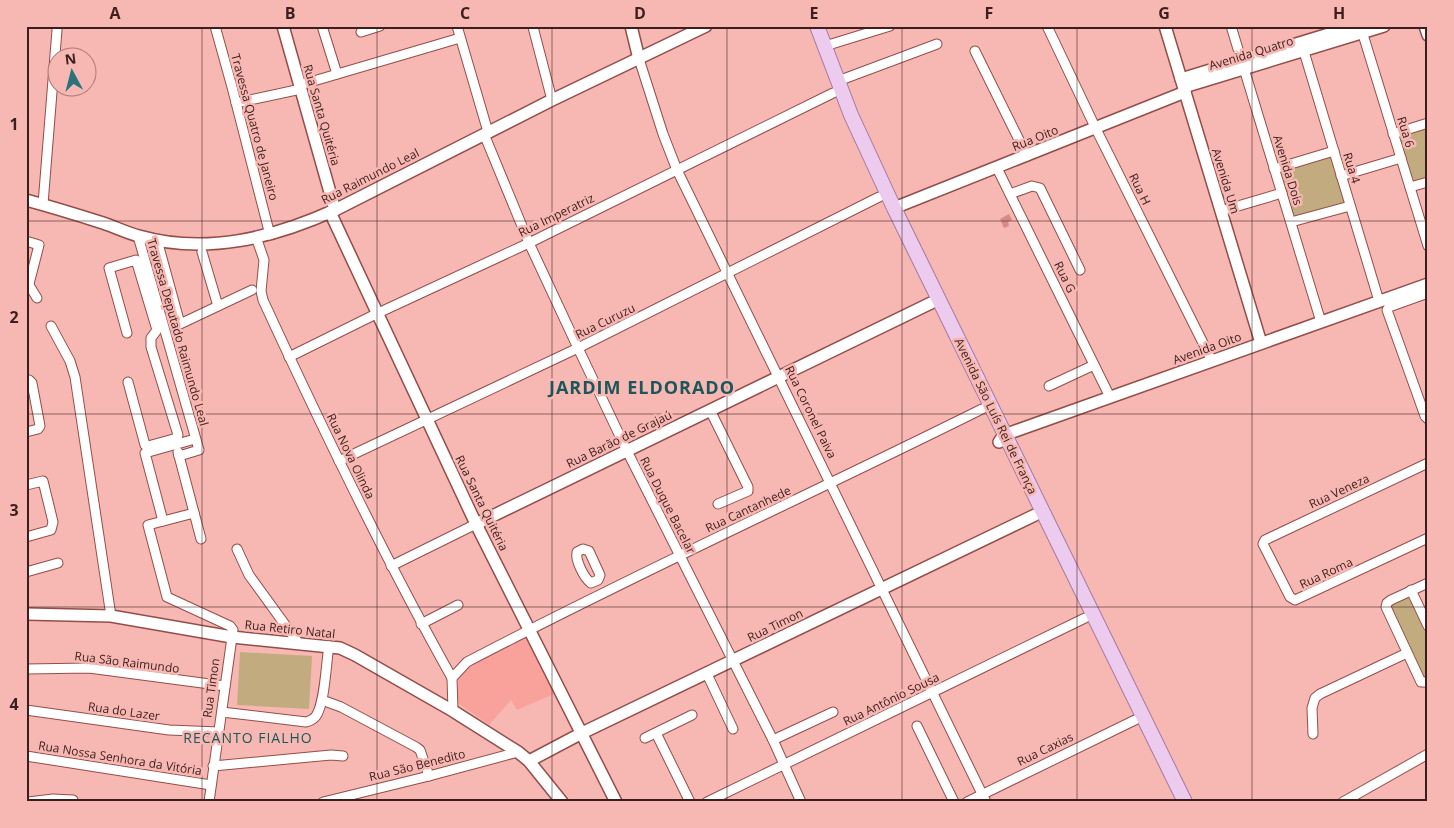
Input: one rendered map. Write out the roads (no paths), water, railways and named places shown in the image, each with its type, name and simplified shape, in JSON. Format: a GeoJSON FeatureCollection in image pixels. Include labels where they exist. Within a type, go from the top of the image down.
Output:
{"type":"FeatureCollection","features":[{"type":"Feature","properties":{"kind":"main road","name":"Avenida São Luís Rei de França"},"geometry":{"type":"LineString","coordinates":[[808,26],[835,87],[879,198],[933,298],[1185,802]]}},
{"type":"Feature","properties":{"kind":"main road","name":"Avenida São Luís Rei de França"},"geometry":{"type":"LineString","coordinates":[[817,26],[835,87],[894,208],[982,409],[1002,438],[1035,515],[1176,802]]}},
{"type":"Feature","properties":{"kind":"street","name":"Travessa Quatro de Janeiro"},"geometry":{"type":"LineString","coordinates":[[215,26],[270,235]]}},
{"type":"Feature","properties":{"kind":"street","name":"Rua Santa Quitéria"},"geometry":{"type":"LineString","coordinates":[[283,26],[332,211],[376,314],[476,524],[616,802]]}},
{"type":"Feature","properties":{"kind":"street"},"geometry":{"type":"LineString","coordinates":[[322,26],[337,74]]}},
{"type":"Feature","properties":{"kind":"street"},"geometry":{"type":"LineString","coordinates":[[361,32],[380,26]]}},
{"type":"Feature","properties":{"kind":"street","name":"Rua Duque Bacelar"},"geometry":{"type":"LineString","coordinates":[[457,26],[486,133],[529,243],[627,450],[784,764],[801,802]]}},
{"type":"Feature","properties":{"kind":"street","name":"Rua Coronel Paiva"},"geometry":{"type":"LineString","coordinates":[[631,26],[639,59],[663,134],[677,170],[984,798]]}},
{"type":"Feature","properties":{"kind":"street","name":"Rua Raimundo Leal"},"geometry":{"type":"LineString","coordinates":[[26,200],[156,240],[201,244],[270,235],[306,223],[332,211],[552,100],[706,26]]}},
{"type":"Feature","properties":{"kind":"street"},"geometry":{"type":"LineString","coordinates":[[824,46],[869,29],[890,26]]}},
{"type":"Feature","properties":{"kind":"street","name":"Rua H"},"geometry":{"type":"LineString","coordinates":[[1048,26],[1096,128],[1212,361]]}},
{"type":"Feature","properties":{"kind":"street","name":"Avenida Um"},"geometry":{"type":"LineString","coordinates":[[1165,26],[1261,343]]}},
{"type":"Feature","properties":{"kind":"street","name":"Avenida Dois"},"geometry":{"type":"LineString","coordinates":[[1231,26],[1321,322]]}},
{"type":"Feature","properties":{"kind":"street","name":"Avenida Quatro"},"geometry":{"type":"LineString","coordinates":[[1183,86],[1359,28],[1384,26]]}},
{"type":"Feature","properties":{"kind":"street"},"geometry":{"type":"LineString","coordinates":[[1425,26],[1428,34]]}},
{"type":"Feature","properties":{"kind":"street"},"geometry":{"type":"LineString","coordinates":[[533,27],[552,100]]}},
{"type":"Feature","properties":{"kind":"street","name":"Rua 6"},"geometry":{"type":"LineString","coordinates":[[1359,28],[1428,246]]}},
{"type":"Feature","properties":{"kind":"street"},"geometry":{"type":"LineString","coordinates":[[43,204],[57,30]]}},
{"type":"Feature","properties":{"kind":"street"},"geometry":{"type":"LineString","coordinates":[[236,103],[300,87],[337,74],[460,38]]}},
{"type":"Feature","properties":{"kind":"street","name":"Rua Imperatriz"},"geometry":{"type":"LineString","coordinates":[[289,357],[376,314],[529,243],[677,170],[835,87],[937,44]]}},
{"type":"Feature","properties":{"kind":"street","name":"Rua 4"},"geometry":{"type":"LineString","coordinates":[[1303,47],[1379,301]]}},
{"type":"Feature","properties":{"kind":"street"},"geometry":{"type":"LineString","coordinates":[[975,51],[1027,156]]}},
{"type":"Feature","properties":{"kind":"street","name":"Rua Oito"},"geometry":{"type":"LineString","coordinates":[[894,208],[1096,128],[1183,86]]}},
{"type":"Feature","properties":{"kind":"street"},"geometry":{"type":"LineString","coordinates":[[1393,134],[1428,123]]}},
{"type":"Feature","properties":{"kind":"street"},"geometry":{"type":"LineString","coordinates":[[1274,169],[1334,152]]}},
{"type":"Feature","properties":{"kind":"street"},"geometry":{"type":"LineString","coordinates":[[1341,176],[1401,158]]}},
{"type":"Feature","properties":{"kind":"street","name":"Rua G"},"geometry":{"type":"LineString","coordinates":[[997,168],[1110,397]]}},
{"type":"Feature","properties":{"kind":"street"},"geometry":{"type":"LineString","coordinates":[[1410,187],[1428,182]]}},
{"type":"Feature","properties":{"kind":"street"},"geometry":{"type":"LineString","coordinates":[[1010,194],[1032,186],[1040,188],[1080,270]]}},
{"type":"Feature","properties":{"kind":"street"},"geometry":{"type":"LineString","coordinates":[[1221,212],[1282,193]]}},
{"type":"Feature","properties":{"kind":"street","name":"Rua Curuzu"},"geometry":{"type":"LineString","coordinates":[[339,461],[578,348],[879,198]]}},
{"type":"Feature","properties":{"kind":"street"},"geometry":{"type":"LineString","coordinates":[[1290,222],[1350,206]]}},
{"type":"Feature","properties":{"kind":"street","name":"Travessa Deputado Raimundo Leal"},"geometry":{"type":"LineString","coordinates":[[138,236],[195,437]]}},
{"type":"Feature","properties":{"kind":"street","name":"Rua Nova Olinda"},"geometry":{"type":"LineString","coordinates":[[256,238],[264,260],[261,291],[263,300],[391,566],[452,678]]}},
{"type":"Feature","properties":{"kind":"street"},"geometry":{"type":"LineString","coordinates":[[156,240],[179,323],[181,324],[252,290]]}},
{"type":"Feature","properties":{"kind":"street"},"geometry":{"type":"LineString","coordinates":[[26,241],[40,245],[27,282],[37,298]]}},
{"type":"Feature","properties":{"kind":"street"},"geometry":{"type":"LineString","coordinates":[[202,252],[218,306]]}},
{"type":"Feature","properties":{"kind":"street"},"geometry":{"type":"LineString","coordinates":[[127,333],[109,269],[136,260],[157,330],[151,338],[151,347],[178,435],[177,438],[148,446],[145,445],[128,382]]}},
{"type":"Feature","properties":{"kind":"street"},"geometry":{"type":"LineString","coordinates":[[1423,290],[1389,307],[1387,310],[1425,416],[1428,419]]}},
{"type":"Feature","properties":{"kind":"street","name":"Avenida Oito"},"geometry":{"type":"LineString","coordinates":[[1002,438],[1110,397],[1379,301],[1423,290]]}},
{"type":"Feature","properties":{"kind":"street","name":"Rua Barão de Grajaú"},"geometry":{"type":"LineString","coordinates":[[391,566],[778,377],[933,298]]}},
{"type":"Feature","properties":{"kind":"street"},"geometry":{"type":"LineString","coordinates":[[51,326],[70,361],[75,378],[111,616]]}},
{"type":"Feature","properties":{"kind":"street"},"geometry":{"type":"LineString","coordinates":[[151,347],[169,342]]}},
{"type":"Feature","properties":{"kind":"street"},"geometry":{"type":"LineString","coordinates":[[154,358],[172,353]]}},
{"type":"Feature","properties":{"kind":"street"},"geometry":{"type":"LineString","coordinates":[[1049,386],[1094,365]]}},
{"type":"Feature","properties":{"kind":"street"},"geometry":{"type":"LineString","coordinates":[[26,381],[31,381],[32,383],[40,426],[38,429],[26,432]]}},
{"type":"Feature","properties":{"kind":"street","name":"Rua Cantanhede"},"geometry":{"type":"LineString","coordinates":[[452,678],[467,662],[529,630],[982,409]]}},
{"type":"Feature","properties":{"kind":"street"},"geometry":{"type":"LineString","coordinates":[[710,410],[748,487],[748,491],[718,504]]}},
{"type":"Feature","properties":{"kind":"street"},"geometry":{"type":"LineString","coordinates":[[163,521],[145,453],[195,437],[198,450],[179,456]]}},
{"type":"Feature","properties":{"kind":"street"},"geometry":{"type":"LineString","coordinates":[[176,444],[201,539]]}},
{"type":"Feature","properties":{"kind":"street","name":"Rua Veneza"},"geometry":{"type":"LineString","coordinates":[[1263,544],[1265,540],[1428,463]]}},
{"type":"Feature","properties":{"kind":"street"},"geometry":{"type":"LineString","coordinates":[[26,485],[43,481],[53,522],[51,530],[26,537]]}},
{"type":"Feature","properties":{"kind":"street"},"geometry":{"type":"LineString","coordinates":[[194,513],[148,525],[167,597],[230,626],[233,630],[232,637]]}},
{"type":"Feature","properties":{"kind":"street","name":"Rua Timon"},"geometry":{"type":"LineString","coordinates":[[529,761],[582,733],[1035,515]]}},
{"type":"Feature","properties":{"kind":"street","name":"Rua Roma"},"geometry":{"type":"LineString","coordinates":[[1263,544],[1290,597],[1295,600],[1428,538]]}},
{"type":"Feature","properties":{"kind":"street"},"geometry":{"type":"LineString","coordinates":[[238,548],[249,575],[300,644]]}},
{"type":"Feature","properties":{"kind":"street"},"geometry":{"type":"LineString","coordinates":[[26,572],[58,563]]}},
{"type":"Feature","properties":{"kind":"street"},"geometry":{"type":"LineString","coordinates":[[598,580],[604,592]]}},
{"type":"Feature","properties":{"kind":"street"},"geometry":{"type":"LineString","coordinates":[[1428,583],[1391,600],[1387,603],[1386,607],[1421,682],[1428,682]]}},
{"type":"Feature","properties":{"kind":"street"},"geometry":{"type":"LineString","coordinates":[[1411,590],[1428,626]]}},
{"type":"Feature","properties":{"kind":"street"},"geometry":{"type":"LineString","coordinates":[[421,624],[458,606]]}},
{"type":"Feature","properties":{"kind":"street","name":"Rua Retiro Natal"},"geometry":{"type":"LineString","coordinates":[[26,614],[111,616],[232,637],[340,648],[356,654],[518,752],[529,761],[562,802]]}},
{"type":"Feature","properties":{"kind":"street","name":"Rua Antônio Sousa"},"geometry":{"type":"LineString","coordinates":[[707,802],[721,799],[784,764],[1085,618]]}},
{"type":"Feature","properties":{"kind":"street","name":"Rua Timon"},"geometry":{"type":"LineString","coordinates":[[209,802],[232,637]]}},
{"type":"Feature","properties":{"kind":"street"},"geometry":{"type":"LineString","coordinates":[[222,712],[306,722],[315,717],[322,700],[329,646]]}},
{"type":"Feature","properties":{"kind":"street"},"geometry":{"type":"LineString","coordinates":[[1313,734],[1312,708],[1315,698],[1407,653]]}},
{"type":"Feature","properties":{"kind":"street","name":"Rua São Raimundo"},"geometry":{"type":"LineString","coordinates":[[26,669],[89,668],[225,686]]}},
{"type":"Feature","properties":{"kind":"street"},"geometry":{"type":"LineString","coordinates":[[707,674],[734,728]]}},
{"type":"Feature","properties":{"kind":"street"},"geometry":{"type":"LineString","coordinates":[[452,678],[453,711]]}},
{"type":"Feature","properties":{"kind":"street"},"geometry":{"type":"LineString","coordinates":[[322,700],[341,707],[416,747],[420,750],[429,776]]}},
{"type":"Feature","properties":{"kind":"street","name":"Rua do Lazer"},"geometry":{"type":"LineString","coordinates":[[26,710],[169,730],[219,732]]}},
{"type":"Feature","properties":{"kind":"street"},"geometry":{"type":"LineString","coordinates":[[772,740],[833,712]]}},
{"type":"Feature","properties":{"kind":"street"},"geometry":{"type":"LineString","coordinates":[[645,738],[692,715]]}},
{"type":"Feature","properties":{"kind":"street","name":"Rua Caxias"},"geometry":{"type":"LineString","coordinates":[[967,802],[984,798],[1135,720]]}},
{"type":"Feature","properties":{"kind":"street"},"geometry":{"type":"LineString","coordinates":[[917,726],[954,802]]}},
{"type":"Feature","properties":{"kind":"street"},"geometry":{"type":"LineString","coordinates":[[656,732],[690,802]]}},
{"type":"Feature","properties":{"kind":"street","name":"Rua São Benedito"},"geometry":{"type":"LineString","coordinates":[[323,802],[518,752]]}},
{"type":"Feature","properties":{"kind":"street"},"geometry":{"type":"LineString","coordinates":[[1343,802],[1428,754]]}},
{"type":"Feature","properties":{"kind":"street"},"geometry":{"type":"LineString","coordinates":[[213,766],[331,755],[343,756]]}},
{"type":"Feature","properties":{"kind":"street","name":"Rua Nossa Senhora da Vitória"},"geometry":{"type":"LineString","coordinates":[[26,756],[211,785]]}},
{"type":"Feature","properties":{"kind":"street"},"geometry":{"type":"LineString","coordinates":[[28,802],[53,799],[73,800]]}},
{"type":"Feature","properties":{"kind":"district","name":"JARDIM ELDORADO"},"geometry":{"type":"Point","coordinates":[642,387]}},
{"type":"Feature","properties":{"kind":"district","name":"RECANTO FIALHO"},"geometry":{"type":"Point","coordinates":[248,737]}}]}
